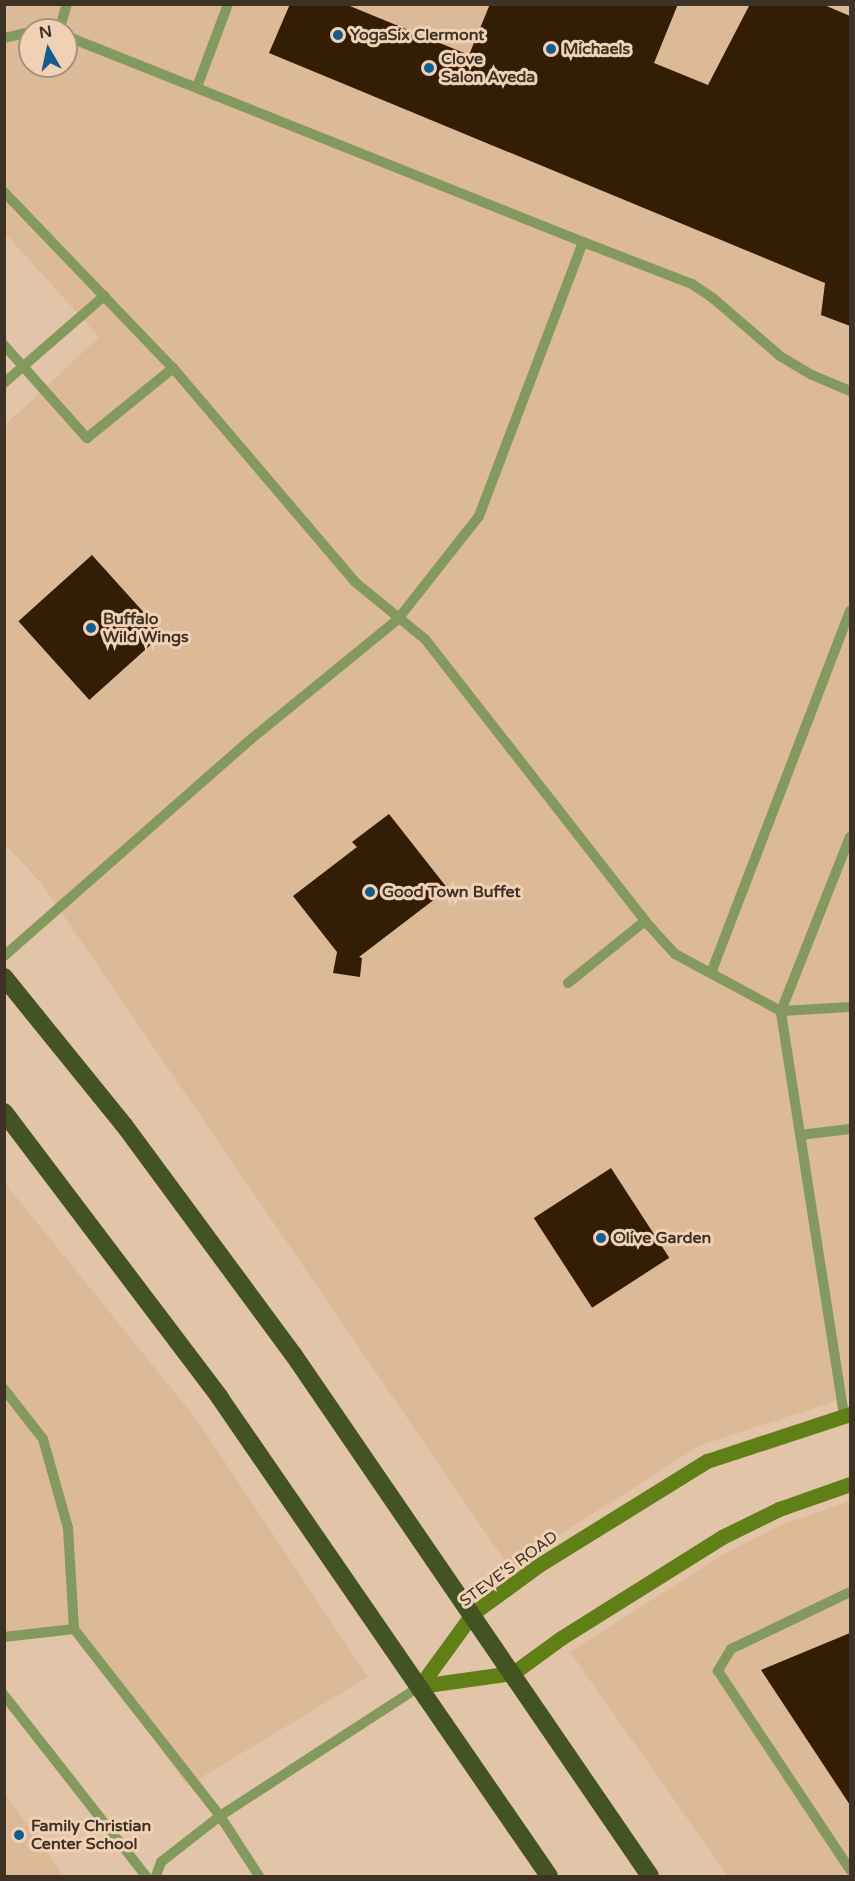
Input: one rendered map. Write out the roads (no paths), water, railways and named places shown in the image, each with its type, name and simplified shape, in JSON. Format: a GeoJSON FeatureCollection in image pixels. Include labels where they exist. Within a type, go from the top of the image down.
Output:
{"type":"FeatureCollection","features":[{"type":"Feature","properties":{"kind":"highway"},"geometry":{"type":"LineString","coordinates":[[4,977],[123,1125],[293,1354],[650,1876]]}},
{"type":"Feature","properties":{"kind":"highway"},"geometry":{"type":"LineString","coordinates":[[4,1112],[220,1398],[549,1876]]}},
{"type":"Feature","properties":{"kind":"street","name":"STEVE'S ROAD"},"geometry":{"type":"LineString","coordinates":[[420,1686],[472,1613],[539,1565],[707,1461],[847,1414]]}},
{"type":"Feature","properties":{"kind":"street"},"geometry":{"type":"LineString","coordinates":[[420,1686],[513,1673],[561,1638],[722,1537],[788,1505],[850,1484]]}},
{"type":"Feature","properties":{"kind":"lane"},"geometry":{"type":"LineString","coordinates":[[197,87],[228,4]]}},
{"type":"Feature","properties":{"kind":"lane"},"geometry":{"type":"LineString","coordinates":[[78,41],[692,284],[714,298],[780,356],[812,375],[850,391]]}},
{"type":"Feature","properties":{"kind":"lane"},"geometry":{"type":"LineString","coordinates":[[4,192],[173,368],[355,582],[425,639],[645,921],[675,954],[781,1011],[850,1008]]}},
{"type":"Feature","properties":{"kind":"lane"},"geometry":{"type":"LineString","coordinates":[[4,956],[245,744],[398,619],[479,516],[583,242]]}},
{"type":"Feature","properties":{"kind":"lane"},"geometry":{"type":"LineString","coordinates":[[4,383],[104,296]]}},
{"type":"Feature","properties":{"kind":"lane"},"geometry":{"type":"LineString","coordinates":[[4,345],[87,438],[173,368]]}},
{"type":"Feature","properties":{"kind":"lane"},"geometry":{"type":"LineString","coordinates":[[711,973],[850,611]]}},
{"type":"Feature","properties":{"kind":"lane"},"geometry":{"type":"LineString","coordinates":[[847,1414],[781,1011],[850,837]]}},
{"type":"Feature","properties":{"kind":"lane"},"geometry":{"type":"LineString","coordinates":[[568,983],[645,921]]}},
{"type":"Feature","properties":{"kind":"lane"},"geometry":{"type":"LineString","coordinates":[[800,1135],[850,1129]]}},
{"type":"Feature","properties":{"kind":"lane"},"geometry":{"type":"LineString","coordinates":[[4,1389],[43,1439],[68,1527],[74,1629],[220,1816],[259,1876]]}},
{"type":"Feature","properties":{"kind":"lane"},"geometry":{"type":"LineString","coordinates":[[850,1592],[731,1649],[718,1671],[850,1870]]}},
{"type":"Feature","properties":{"kind":"lane"},"geometry":{"type":"LineString","coordinates":[[4,1637],[74,1629]]}},
{"type":"Feature","properties":{"kind":"lane"},"geometry":{"type":"LineString","coordinates":[[156,1876],[161,1862],[220,1816],[420,1686]]}},
{"type":"Feature","properties":{"kind":"lane"},"geometry":{"type":"LineString","coordinates":[[4,1695],[146,1876]]}},
{"type":"Feature","properties":{"kind":"place","name":"YogaSix Clermont"},"geometry":{"type":"Point","coordinates":[338,35]}},
{"type":"Feature","properties":{"kind":"place","name":"Michaels"},"geometry":{"type":"Point","coordinates":[551,49]}},
{"type":"Feature","properties":{"kind":"place","name":"Clove Salon Aveda"},"geometry":{"type":"Point","coordinates":[429,68]}},
{"type":"Feature","properties":{"kind":"place","name":"Buffalo Wild Wings"},"geometry":{"type":"Point","coordinates":[91,628]}},
{"type":"Feature","properties":{"kind":"place","name":"Good Town Buffet"},"geometry":{"type":"Point","coordinates":[370,892]}},
{"type":"Feature","properties":{"kind":"place","name":"Olive Garden"},"geometry":{"type":"Point","coordinates":[601,1238]}},
{"type":"Feature","properties":{"kind":"place","name":"Family Christian Center School"},"geometry":{"type":"Point","coordinates":[19,1835]}}]}
